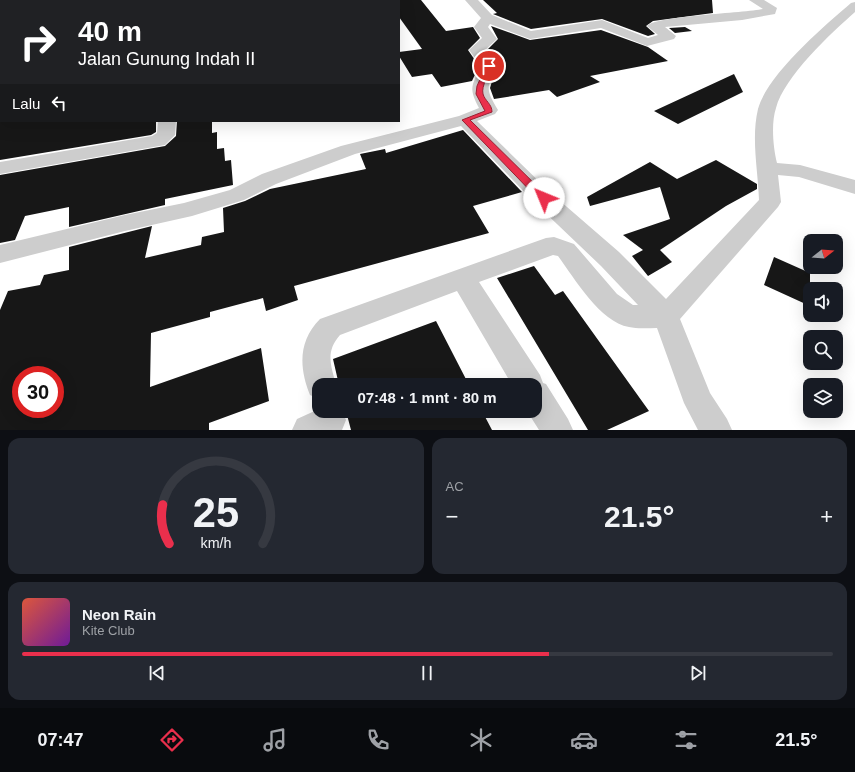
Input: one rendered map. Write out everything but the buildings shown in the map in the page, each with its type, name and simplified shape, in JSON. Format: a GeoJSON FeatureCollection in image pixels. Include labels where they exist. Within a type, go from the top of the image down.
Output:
{"type":"FeatureCollection","features":[{"type":"Feature","properties":{"kind":"street"},"geometry":{"type":"LineString","coordinates":[[471,0],[488,18],[532,35],[604,24],[642,41],[649,42],[669,36],[654,26],[673,21],[720,18],[771,11],[771,8],[755,0]]}},
{"type":"Feature","properties":{"kind":"street"},"geometry":{"type":"LineString","coordinates":[[320,378],[316,347],[320,336],[330,327],[462,277],[554,246],[566,250],[608,302],[629,316],[666,317],[770,202],[768,168],[764,147],[767,108],[780,83],[820,35],[855,6]]}},
{"type":"Feature","properties":{"kind":"street"},"geometry":{"type":"LineString","coordinates":[[0,254],[125,223],[184,211],[236,195],[269,178],[348,150],[465,120],[489,110],[480,94],[480,86],[489,66],[476,50],[490,39],[480,27],[488,18]]}},
{"type":"Feature","properties":{"kind":"street"},"geometry":{"type":"LineString","coordinates":[[465,120],[544,198],[610,259],[666,317],[699,403],[716,430]]}},
{"type":"Feature","properties":{"kind":"street"},"geometry":{"type":"LineString","coordinates":[[0,168],[160,140],[166,135],[166,122]]}},
{"type":"Feature","properties":{"kind":"street"},"geometry":{"type":"LineString","coordinates":[[768,168],[800,171],[855,187]]}},
{"type":"Feature","properties":{"kind":"street"},"geometry":{"type":"LineString","coordinates":[[462,277],[525,378]]}},
{"type":"Feature","properties":{"kind":"street"},"geometry":{"type":"LineString","coordinates":[[542,406],[557,430]]}},
{"type":"Feature","properties":{"kind":"route"},"geometry":{"type":"LineString","coordinates":[[489,66],[480,86],[480,96],[489,110],[488,112],[465,120],[544,198]]}}]}
